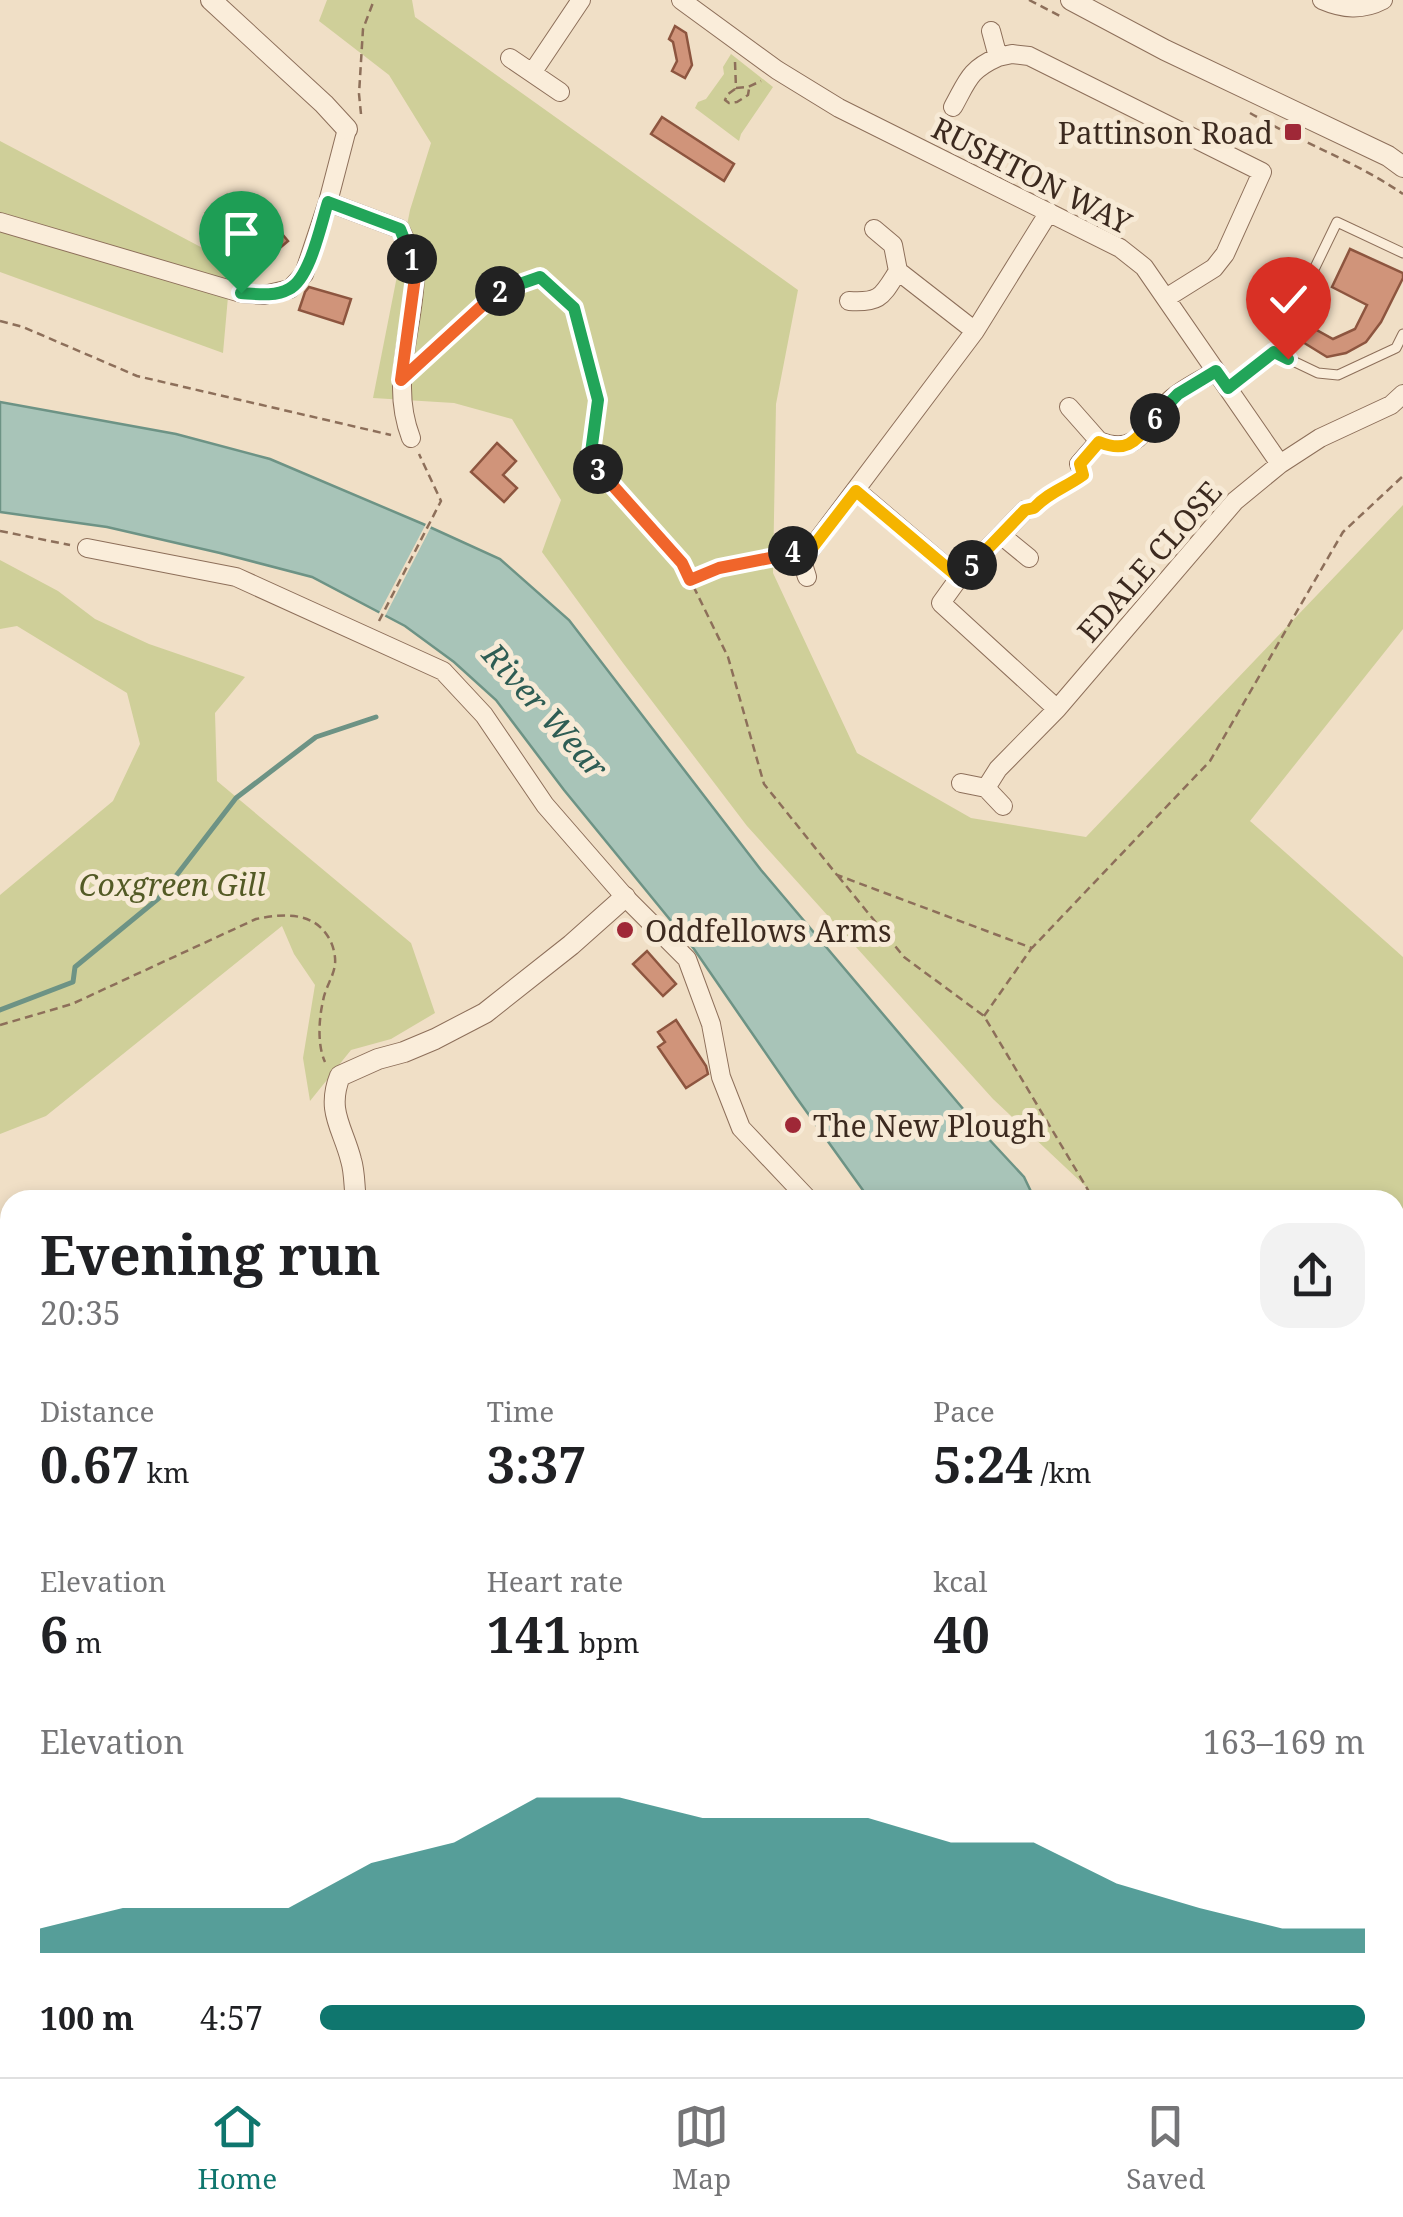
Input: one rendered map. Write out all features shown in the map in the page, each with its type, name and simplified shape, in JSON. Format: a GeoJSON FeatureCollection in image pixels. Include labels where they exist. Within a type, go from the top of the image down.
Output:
{"type":"FeatureCollection","features":[{"type":"Feature","properties":{"kind":"street"},"geometry":{"type":"LineString","coordinates":[[0,222],[241,293],[264,295],[290,289],[304,274],[347,128],[210,0]]}},
{"type":"Feature","properties":{"kind":"street"},"geometry":{"type":"LineString","coordinates":[[532,72],[581,0]]}},
{"type":"Feature","properties":{"kind":"street"},"geometry":{"type":"LineString","coordinates":[[1071,0],[1164,50],[1398,159]]}},
{"type":"Feature","properties":{"kind":"street"},"geometry":{"type":"LineString","coordinates":[[1322,0],[1349,8],[1371,6],[1383,0]]}},
{"type":"Feature","properties":{"kind":"street","name":"RUSHTON WAY"},"geometry":{"type":"LineString","coordinates":[[694,3],[777,70],[839,108],[1120,248],[1144,266],[1280,464]]}},
{"type":"Feature","properties":{"kind":"street"},"geometry":{"type":"LineString","coordinates":[[991,31],[998,57]]}},
{"type":"Feature","properties":{"kind":"street"},"geometry":{"type":"LineString","coordinates":[[954,107],[978,66],[1012,54],[1030,56],[1262,172],[1225,254],[1214,268],[1166,298]]}},
{"type":"Feature","properties":{"kind":"street"},"geometry":{"type":"LineString","coordinates":[[510,58],[560,92]]}},
{"type":"Feature","properties":{"kind":"street"},"geometry":{"type":"LineString","coordinates":[[328,202],[400,229],[416,270],[401,380],[404,418],[412,438]]}},
{"type":"Feature","properties":{"kind":"street"},"geometry":{"type":"LineString","coordinates":[[800,562],[975,331],[1049,212]]}},
{"type":"Feature","properties":{"kind":"street"},"geometry":{"type":"LineString","coordinates":[[849,302],[881,297],[898,271],[894,245],[874,229]]}},
{"type":"Feature","properties":{"kind":"street"},"geometry":{"type":"LineString","coordinates":[[898,271],[975,331]]}},
{"type":"Feature","properties":{"kind":"street"},"geometry":{"type":"LineString","coordinates":[[1068,407],[1099,442],[1112,447],[1126,446],[1138,438],[1168,402],[1216,371]]}},
{"type":"Feature","properties":{"kind":"street","name":"EDALE CLOSE"},"geometry":{"type":"LineString","coordinates":[[986,788],[998,769],[1057,709],[1235,501],[1320,438],[1392,405],[1403,394]]}},
{"type":"Feature","properties":{"kind":"street"},"geometry":{"type":"LineString","coordinates":[[1080,464],[1099,442]]}},
{"type":"Feature","properties":{"kind":"street"},"geometry":{"type":"LineString","coordinates":[[856,491],[959,578]]}},
{"type":"Feature","properties":{"kind":"street"},"geometry":{"type":"LineString","coordinates":[[1025,510],[959,578],[941,603],[1057,709]]}},
{"type":"Feature","properties":{"kind":"street"},"geometry":{"type":"LineString","coordinates":[[1001,535],[1030,558]]}},
{"type":"Feature","properties":{"kind":"street"},"geometry":{"type":"LineString","coordinates":[[86,548],[236,576],[442,671],[484,715],[545,805],[625,898],[687,959],[712,1024],[721,1077],[741,1128],[799,1190]]}},
{"type":"Feature","properties":{"kind":"street"},"geometry":{"type":"LineString","coordinates":[[961,783],[986,788],[1003,806]]}},
{"type":"Feature","properties":{"kind":"street"},"geometry":{"type":"LineString","coordinates":[[355,1190],[352,1163],[335,1113],[333,1093],[340,1076],[435,1039],[485,1014],[625,898]]}},
{"type":"Feature","properties":{"kind":"lane"},"geometry":{"type":"LineString","coordinates":[[1228,388],[1274,352],[1337,222],[1403,253]]}},
{"type":"Feature","properties":{"kind":"lane"},"geometry":{"type":"LineString","coordinates":[[401,380],[496,293]]}},
{"type":"Feature","properties":{"kind":"lane"},"geometry":{"type":"LineString","coordinates":[[1274,352],[1318,373],[1338,376],[1396,348],[1403,334]]}},
{"type":"Feature","properties":{"kind":"path"},"geometry":{"type":"LineString","coordinates":[[347,128],[363,124],[359,94],[363,29],[374,0]]}},
{"type":"Feature","properties":{"kind":"path"},"geometry":{"type":"LineString","coordinates":[[736,88],[734,52],[741,42]]}},
{"type":"Feature","properties":{"kind":"path"},"geometry":{"type":"LineString","coordinates":[[748,87],[748,95],[737,102],[725,100],[736,88],[748,87],[773,76],[777,70]]}},
{"type":"Feature","properties":{"kind":"path"},"geometry":{"type":"LineString","coordinates":[[496,293],[540,277],[574,308],[598,400],[590,460],[682,563],[728,657],[764,784],[904,957],[984,1016],[1088,1190]]}},
{"type":"Feature","properties":{"kind":"path"},"geometry":{"type":"LineString","coordinates":[[0,322],[23,327],[137,376],[412,438],[442,500],[374,630]]}},
{"type":"Feature","properties":{"kind":"path"},"geometry":{"type":"LineString","coordinates":[[1025,510],[1083,475],[1080,464]]}},
{"type":"Feature","properties":{"kind":"path"},"geometry":{"type":"LineString","coordinates":[[984,1016],[1032,948],[1210,761],[1342,532],[1403,476]]}},
{"type":"Feature","properties":{"kind":"path"},"geometry":{"type":"LineString","coordinates":[[0,530],[86,548]]}},
{"type":"Feature","properties":{"kind":"path"},"geometry":{"type":"LineString","coordinates":[[690,580],[719,568],[780,556],[800,562]]}},
{"type":"Feature","properties":{"kind":"path"},"geometry":{"type":"LineString","coordinates":[[837,875],[1032,948]]}},
{"type":"Feature","properties":{"kind":"path"},"geometry":{"type":"LineString","coordinates":[[0,1025],[72,1004],[256,920],[304,916],[321,926],[332,942],[335,964],[322,1002],[320,1049],[323,1060],[340,1076]]}},
{"type":"Feature","properties":{"kind":"green space"},"geometry":{"type":"Polygon","coordinates":[[[327,0],[412,0],[415,17],[798,290],[776,404],[773,573],[857,753],[971,818],[1086,837],[1403,505],[1403,629],[1250,821],[1403,957],[1403,1190],[1089,1190],[993,1099],[747,826],[542,552],[561,500],[512,419],[454,403],[373,398],[410,210],[431,143],[389,75],[319,21],[327,0]]]}},
{"type":"Feature","properties":{"kind":"green space"},"geometry":{"type":"Polygon","coordinates":[[[731,54],[773,87],[739,141],[695,108],[724,74],[723,67],[731,54]]]}},
{"type":"Feature","properties":{"kind":"green space"},"geometry":{"type":"Polygon","coordinates":[[[0,141],[231,263],[223,353],[0,272],[0,141]]]}},
{"type":"Feature","properties":{"kind":"green space","name":"Coxgreen Gill"},"geometry":{"type":"Polygon","coordinates":[[[0,560],[58,591],[95,619],[149,644],[245,677],[215,713],[217,781],[411,943],[435,1013],[391,1039],[351,1050],[310,1101],[303,1058],[315,985],[294,954],[282,926],[46,1116],[0,1134],[0,895],[113,801],[140,744],[127,693],[17,626],[0,629],[0,560]]]}},
{"type":"Feature","properties":{"kind":"water","name":"River Wear"},"geometry":{"type":"Polygon","coordinates":[[[0,402],[176,434],[270,459],[500,559],[569,620],[761,870],[1024,1177],[1030,1190],[863,1190],[694,949],[496,700],[405,626],[312,577],[107,527],[0,512],[0,402]]]}},
{"type":"Feature","properties":{"kind":"pier"},"geometry":{"type":"Polygon","coordinates":[[[428,520],[433,523],[383,620],[377,617],[428,520]]]}},
{"type":"Feature","properties":{"kind":"building"},"geometry":{"type":"Polygon","coordinates":[[[675,26],[686,33],[692,65],[685,78],[672,71],[677,61],[669,39],[675,26]]]}},
{"type":"Feature","properties":{"kind":"building"},"geometry":{"type":"Polygon","coordinates":[[[662,117],[734,164],[724,181],[651,134],[662,117]]]}},
{"type":"Feature","properties":{"kind":"building"},"geometry":{"type":"Polygon","coordinates":[[[227,195],[265,240],[278,229],[288,241],[254,270],[206,213],[227,195]]]}},
{"type":"Feature","properties":{"kind":"building"},"geometry":{"type":"Polygon","coordinates":[[[1350,249],[1403,273],[1403,278],[1366,342],[1346,353],[1327,357],[1301,341],[1311,327],[1333,339],[1355,329],[1367,305],[1332,287],[1350,249]]]}},
{"type":"Feature","properties":{"kind":"building"},"geometry":{"type":"Polygon","coordinates":[[[309,287],[351,299],[343,324],[299,310],[309,287]]]}},
{"type":"Feature","properties":{"kind":"building"},"geometry":{"type":"Polygon","coordinates":[[[497,443],[516,461],[503,475],[517,488],[504,502],[471,472],[497,443]]]}},
{"type":"Feature","properties":{"kind":"building"},"geometry":{"type":"Polygon","coordinates":[[[647,951],[676,984],[663,996],[633,964],[647,951]]]}},
{"type":"Feature","properties":{"kind":"building"},"geometry":{"type":"Polygon","coordinates":[[[676,1020],[708,1074],[686,1088],[658,1047],[665,1042],[658,1032],[676,1020]]]}},
{"type":"Feature","properties":{"kind":"waterway","name":"Coxgreen Gill"},"geometry":{"type":"LineString","coordinates":[[0,1010],[73,982],[75,967],[159,898],[236,798],[316,737],[376,717]]}},
{"type":"Feature","properties":{"kind":"place","name":"Pattinson Road"},"geometry":{"type":"Point","coordinates":[1293,132]}},
{"type":"Feature","properties":{"kind":"place","name":"Oddfellows Arms"},"geometry":{"type":"Point","coordinates":[625,930]}},
{"type":"Feature","properties":{"kind":"place","name":"The New Plough"},"geometry":{"type":"Point","coordinates":[793,1125]}},
{"type":"Feature","properties":{"kind":"route"},"geometry":{"type":"LineString","coordinates":[[241,293],[264,295],[290,289],[304,274],[328,202],[400,229],[416,270],[401,380],[496,293],[540,277],[574,308],[598,400],[590,460],[682,563],[690,580],[719,568],[780,556],[790,548],[802,561],[856,491],[959,578],[1025,510],[1083,475],[1080,464],[1099,442],[1112,447],[1126,446],[1138,438],[1168,402],[1216,371],[1228,388],[1274,352],[1288,359]]}}]}
